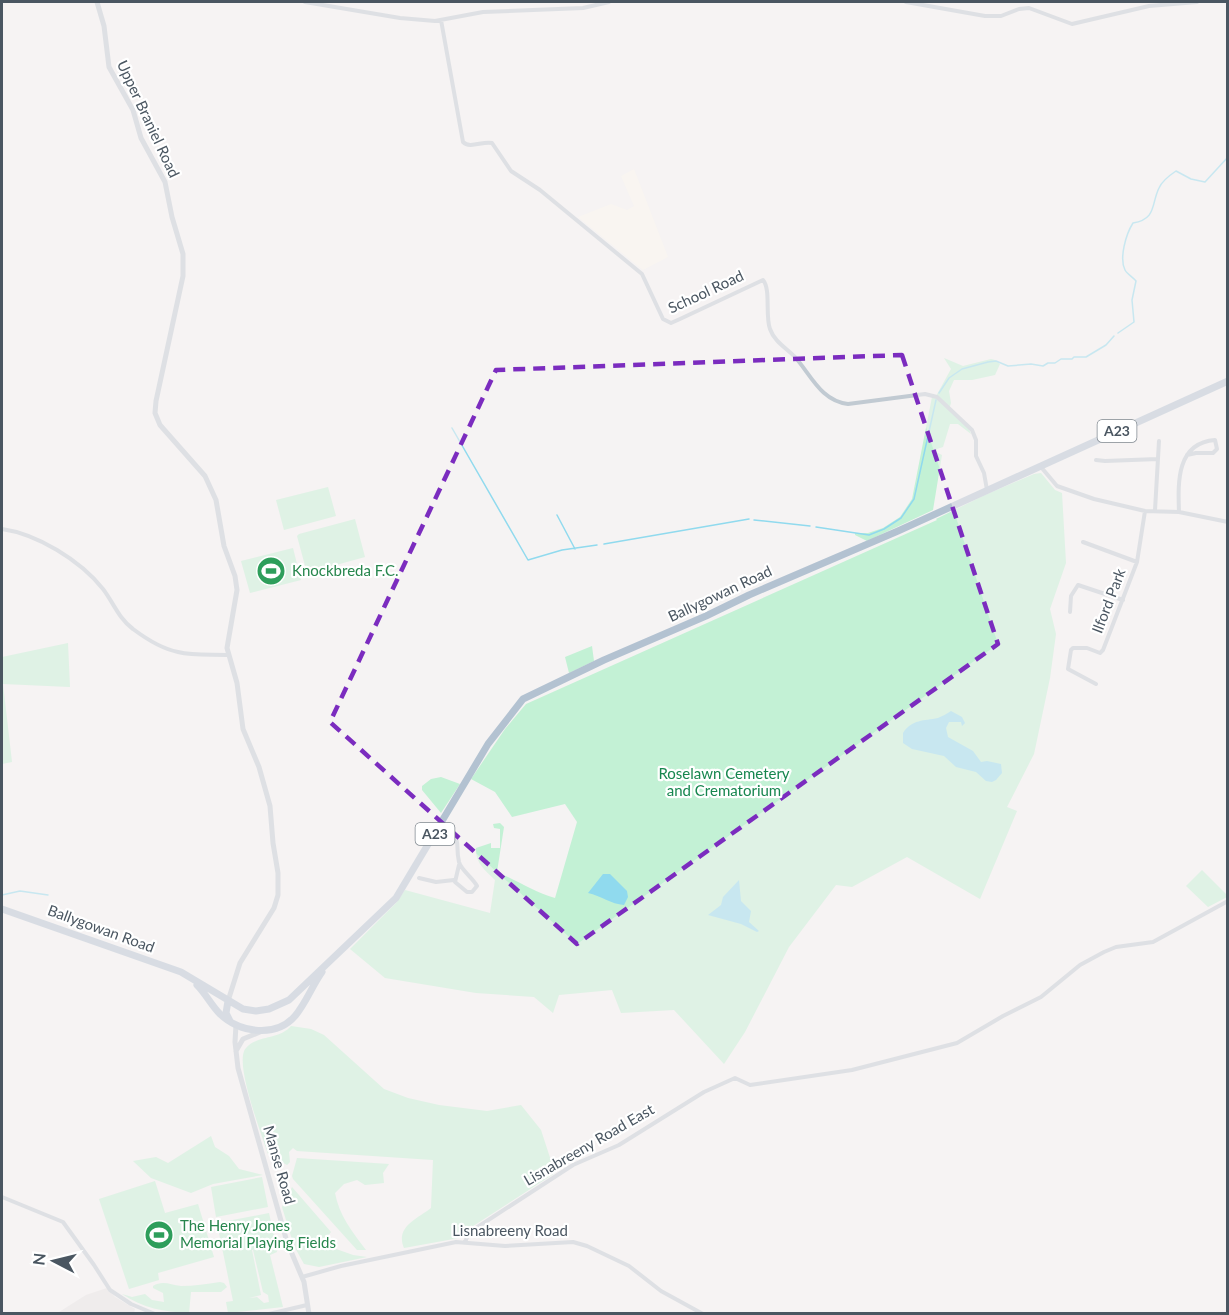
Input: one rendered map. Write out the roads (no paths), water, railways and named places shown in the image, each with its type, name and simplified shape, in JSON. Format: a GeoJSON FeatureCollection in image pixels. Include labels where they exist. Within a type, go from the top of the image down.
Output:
{"type":"FeatureCollection","features":[{"type":"Feature","properties":{"kind":"main road","name":"Ballygowan Road"},"geometry":{"type":"LineString","coordinates":[[2,909],[162,965],[190,977],[243,1009],[255,1011],[272,1008],[289,999],[396,898],[488,744],[511,711],[523,699],[604,660],[1227,381]]}},
{"type":"Feature","properties":{"kind":"main road","name":"Ballygowan Road"},"geometry":{"type":"LineString","coordinates":[[295,1016],[330,961]]}},
{"type":"Feature","properties":{"kind":"main road","name":"Ballygowan Road"},"geometry":{"type":"LineString","coordinates":[[190,977],[218,1011],[231,1020]]}},
{"type":"Feature","properties":{"kind":"main road"},"geometry":{"type":"LineString","coordinates":[[231,1003],[231,1020],[249,1029],[264,1031],[285,1024],[295,1016],[291,1007],[272,1008]]}},
{"type":"Feature","properties":{"kind":"street","name":"Upper Braniel Road"},"geometry":{"type":"LineString","coordinates":[[97,2],[104,26],[109,67],[133,110],[141,138],[165,182],[183,254],[183,276],[155,413],[164,430],[206,476],[216,500],[224,546],[236,576],[237,590],[228,643],[229,655],[237,683],[243,729],[258,766],[270,806],[279,886],[277,901],[271,917],[246,952],[230,991],[231,1003]]}},
{"type":"Feature","properties":{"kind":"street"},"geometry":{"type":"LineString","coordinates":[[304,2],[400,18],[441,20],[483,12],[582,8],[609,2]]}},
{"type":"Feature","properties":{"kind":"street"},"geometry":{"type":"LineString","coordinates":[[906,2],[985,16],[1001,16],[1018,9],[1029,8],[1072,24],[1149,6],[1197,2]]}},
{"type":"Feature","properties":{"kind":"street","name":"School Road"},"geometry":{"type":"LineString","coordinates":[[441,20],[463,142],[470,145],[492,143],[511,171],[540,190],[627,260],[642,274],[663,319],[671,323],[763,280],[767,284],[768,319],[772,334],[797,359],[823,393],[839,403],[848,404],[925,394],[937,397],[972,430],[976,456],[984,473],[987,490]]}},
{"type":"Feature","properties":{"kind":"street"},"geometry":{"type":"LineString","coordinates":[[1179,512],[1178,492],[1183,460],[1187,455],[1193,449],[1215,440],[1216,450],[1213,453],[1187,455]]}},
{"type":"Feature","properties":{"kind":"street"},"geometry":{"type":"LineString","coordinates":[[1155,510],[1159,441]]}},
{"type":"Feature","properties":{"kind":"street"},"geometry":{"type":"LineString","coordinates":[[1096,460],[1158,459]]}},
{"type":"Feature","properties":{"kind":"street"},"geometry":{"type":"LineString","coordinates":[[1041,466],[1057,486],[1094,499],[1145,511],[1179,512],[1227,522]]}},
{"type":"Feature","properties":{"kind":"street","name":"Ilford Park"},"geometry":{"type":"LineString","coordinates":[[1096,684],[1068,669],[1071,650],[1080,648],[1102,651],[1137,562],[1145,511]]}},
{"type":"Feature","properties":{"kind":"street"},"geometry":{"type":"LineString","coordinates":[[2,529],[19,532],[40,541],[85,571],[104,590],[125,621],[135,631],[176,652],[229,655]]}},
{"type":"Feature","properties":{"kind":"street"},"geometry":{"type":"LineString","coordinates":[[1083,542],[1137,562]]}},
{"type":"Feature","properties":{"kind":"street"},"geometry":{"type":"LineString","coordinates":[[1070,612],[1071,596],[1078,585],[1123,600]]}},
{"type":"Feature","properties":{"kind":"street"},"geometry":{"type":"LineString","coordinates":[[439,826],[454,835],[458,841],[459,865],[454,880]]}},
{"type":"Feature","properties":{"kind":"street"},"geometry":{"type":"LineString","coordinates":[[419,878],[436,882],[454,880],[467,892],[472,892],[477,886],[459,865]]}},
{"type":"Feature","properties":{"kind":"street","name":"Lisnabreeny Road East"},"geometry":{"type":"LineString","coordinates":[[465,1242],[473,1230],[573,1165],[619,1145],[694,1097],[728,1081],[735,1078],[750,1085],[852,1070],[957,1043],[1041,997],[1080,965],[1098,955],[1116,947],[1153,942],[1227,901]]}},
{"type":"Feature","properties":{"kind":"street","name":"Manse Road"},"geometry":{"type":"LineString","coordinates":[[231,1020],[236,1058],[288,1242],[302,1277],[309,1314]]}},
{"type":"Feature","properties":{"kind":"street"},"geometry":{"type":"LineString","coordinates":[[236,1058],[238,1047],[243,1039],[264,1031]]}},
{"type":"Feature","properties":{"kind":"street"},"geometry":{"type":"LineString","coordinates":[[2,1197],[63,1222],[110,1290],[131,1304],[155,1314]]}},
{"type":"Feature","properties":{"kind":"street","name":"Lisnabreeny Road"},"geometry":{"type":"LineString","coordinates":[[302,1277],[354,1263],[444,1244],[465,1242],[499,1246],[568,1242],[581,1244],[628,1266],[661,1291],[703,1314]]}},
{"type":"Feature","properties":{"kind":"street"},"geometry":{"type":"LineString","coordinates":[[269,1314],[307,1305]]}},
{"type":"Feature","properties":{"kind":"water"},"geometry":{"type":"Polygon","coordinates":[[[951,711],[962,717],[965,723],[962,726],[961,722],[949,722],[946,728],[948,737],[973,751],[981,762],[1001,764],[1002,773],[996,780],[986,781],[976,772],[956,767],[944,756],[912,749],[903,743],[903,733],[910,725],[938,718],[951,711]]]}},
{"type":"Feature","properties":{"kind":"water"},"geometry":{"type":"Polygon","coordinates":[[[603,874],[610,874],[627,891],[628,897],[624,905],[588,893],[603,874]]]}},
{"type":"Feature","properties":{"kind":"water"},"geometry":{"type":"Polygon","coordinates":[[[739,880],[741,901],[751,911],[749,922],[759,931],[757,932],[741,924],[708,915],[721,905],[723,897],[739,880]]]}},
{"type":"Feature","properties":{"kind":"waterway"},"geometry":{"type":"LineString","coordinates":[[1118,333],[1134,322],[1132,300],[1136,281],[1127,273],[1123,265],[1126,240],[1133,223],[1141,221],[1150,214],[1160,185],[1176,171],[1191,179],[1205,182],[1228,157]]}},
{"type":"Feature","properties":{"kind":"waterway"},"geometry":{"type":"LineString","coordinates":[[939,393],[949,378],[962,369],[996,361],[1008,366],[1031,364],[1043,366],[1061,359],[1086,357],[1106,345],[1114,336]]}},
{"type":"Feature","properties":{"kind":"waterway"},"geometry":{"type":"LineString","coordinates":[[816,527],[869,535],[901,518],[914,499],[936,400]]}},
{"type":"Feature","properties":{"kind":"waterway"},"geometry":{"type":"LineString","coordinates":[[452,428],[528,560],[562,550],[597,545]]}},
{"type":"Feature","properties":{"kind":"waterway"},"geometry":{"type":"LineString","coordinates":[[557,515],[575,549]]}},
{"type":"Feature","properties":{"kind":"waterway"},"geometry":{"type":"LineString","coordinates":[[604,544],[749,519]]}},
{"type":"Feature","properties":{"kind":"waterway"},"geometry":{"type":"LineString","coordinates":[[754,520],[810,526]]}},
{"type":"Feature","properties":{"kind":"waterway"},"geometry":{"type":"LineString","coordinates":[[2,895],[20,891],[48,895]]}},
{"type":"Feature","properties":{"kind":"place","name":"Knockbreda F.C."},"geometry":{"type":"Point","coordinates":[271,571]}},
{"type":"Feature","properties":{"kind":"place","name":"The Henry Jones Memorial Playing Fields"},"geometry":{"type":"Point","coordinates":[159,1235]}},
{"type":"Feature","properties":{"kind":"park label","name":"Roselawn Cemetery and Crematorium"},"geometry":{"type":"Point","coordinates":[724,782]}}]}
